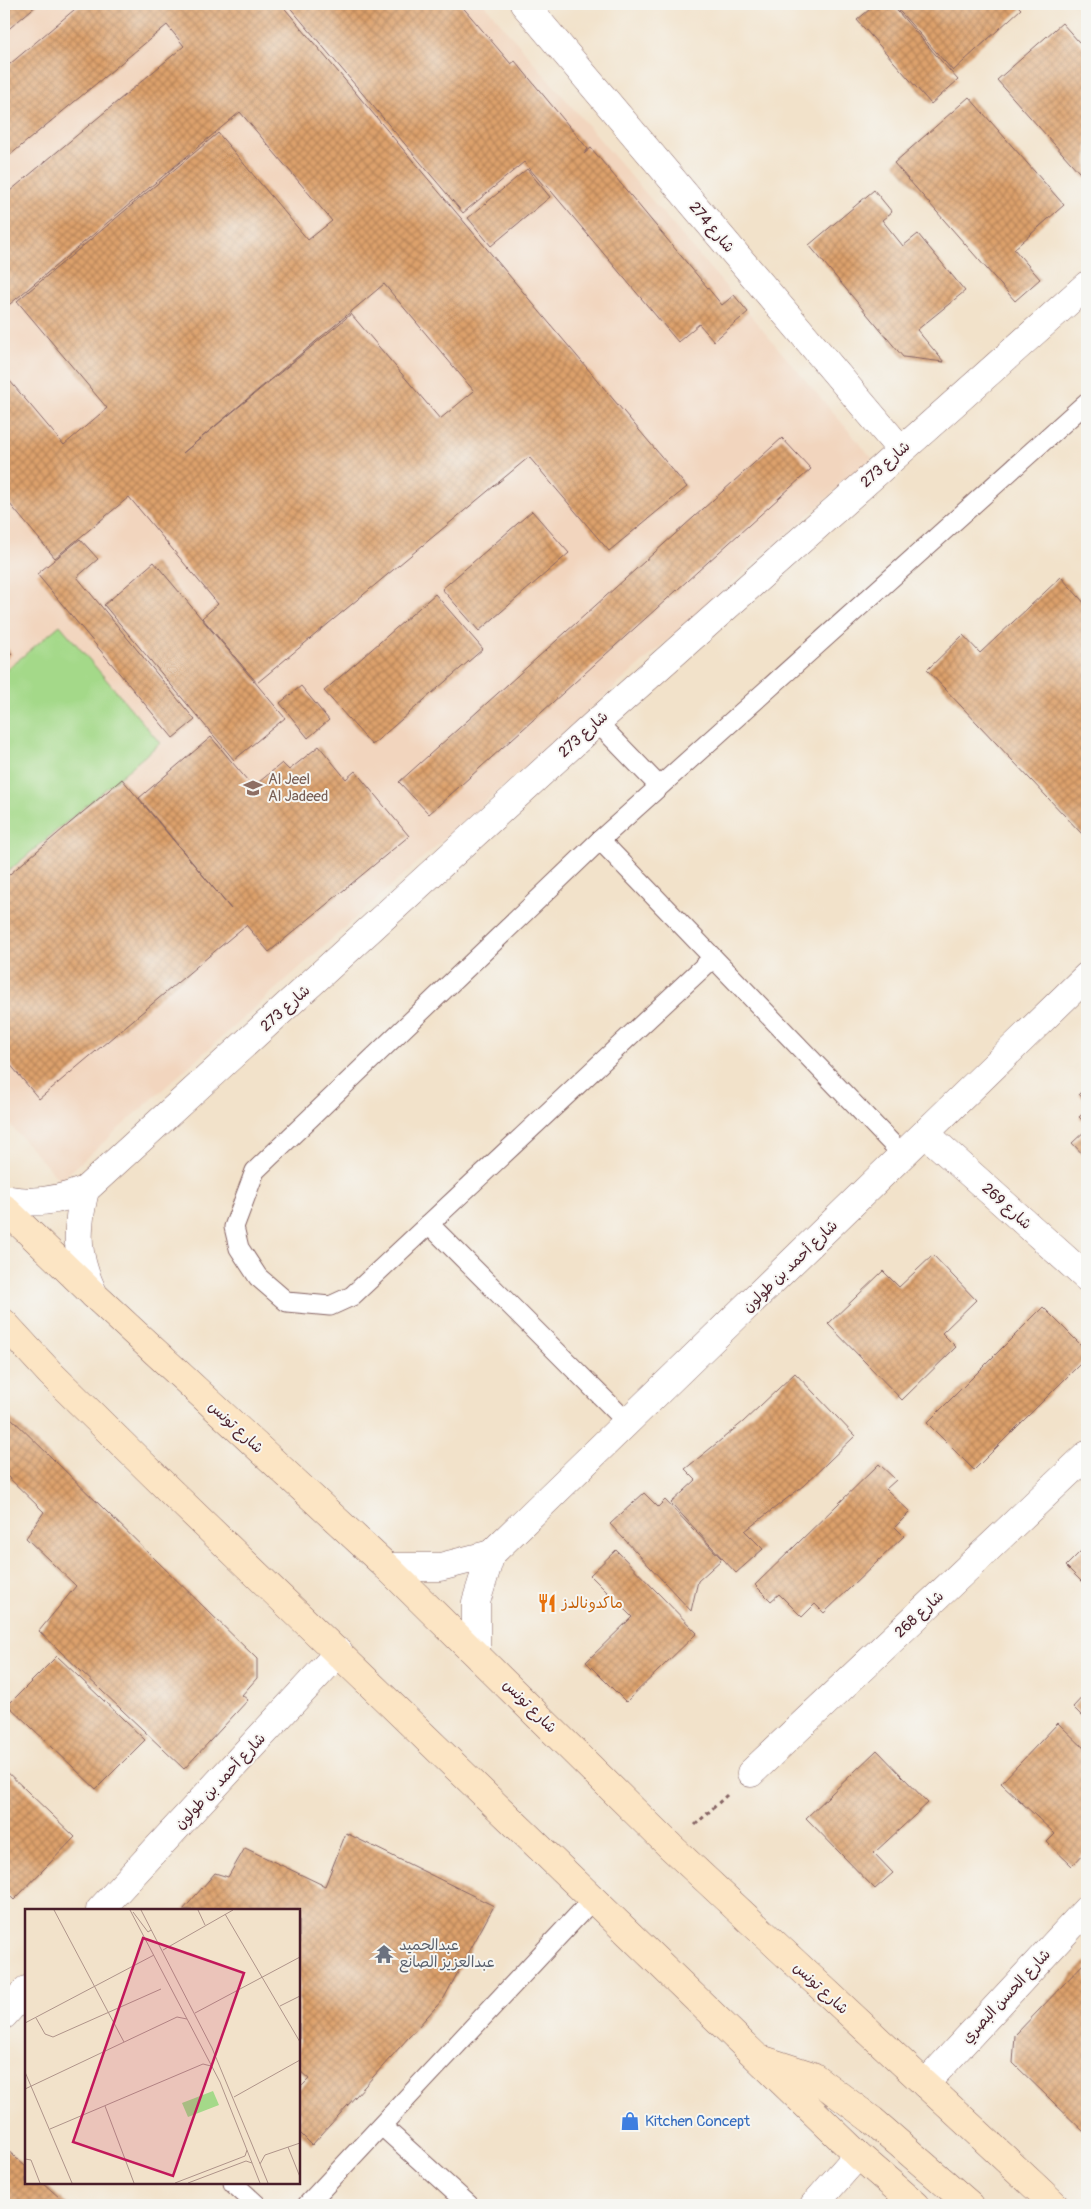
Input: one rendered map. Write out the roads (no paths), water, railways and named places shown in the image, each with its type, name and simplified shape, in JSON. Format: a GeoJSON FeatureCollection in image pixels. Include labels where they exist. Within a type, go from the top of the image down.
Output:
{"type":"FeatureCollection","features":[{"type":"Feature","properties":{"kind":"main road","name":"شارع تونس"},"geometry":{"type":"LineString","coordinates":[[4,1208],[94,1295],[387,1567],[671,1847],[925,2084],[1028,2194],[1055,2205]]}},
{"type":"Feature","properties":{"kind":"main road"},"geometry":{"type":"LineString","coordinates":[[4,1323],[51,1374],[153,1475],[339,1652],[858,2155],[916,2205]]}},
{"type":"Feature","properties":{"kind":"main road"},"geometry":{"type":"LineString","coordinates":[[758,2058],[813,2076],[872,2120],[970,2205]]}},
{"type":"Feature","properties":{"kind":"street","name":"شارع 274"},"geometry":{"type":"LineString","coordinates":[[524,4],[901,450]]}},
{"type":"Feature","properties":{"kind":"street","name":"شارع 273"},"geometry":{"type":"LineString","coordinates":[[4,1199],[39,1202],[62,1199],[85,1190],[597,722],[1087,285]]}},
{"type":"Feature","properties":{"kind":"street","name":"شارع أحمد بن طولون"},"geometry":{"type":"LineString","coordinates":[[476,1653],[476,1602],[491,1554],[904,1156],[1087,976]]}},
{"type":"Feature","properties":{"kind":"street","name":"شارع 269"},"geometry":{"type":"LineString","coordinates":[[926,1134],[1087,1278]]}},
{"type":"Feature","properties":{"kind":"street"},"geometry":{"type":"LineString","coordinates":[[85,1190],[78,1216],[78,1244],[83,1271],[94,1295]]}},
{"type":"Feature","properties":{"kind":"street","name":"شارع 268"},"geometry":{"type":"LineString","coordinates":[[750,1773],[1087,1455]]}},
{"type":"Feature","properties":{"kind":"street","name":"شارع أحمد بن طولون"},"geometry":{"type":"LineString","coordinates":[[387,1567],[440,1567],[491,1554]]}},
{"type":"Feature","properties":{"kind":"street","name":"شارع أحمد بن طولون"},"geometry":{"type":"LineString","coordinates":[[101,1909],[339,1652]]}},
{"type":"Feature","properties":{"kind":"street","name":"شارع الحسن البصري"},"geometry":{"type":"LineString","coordinates":[[925,2084],[1087,1909]]}},
{"type":"Feature","properties":{"kind":"street"},"geometry":{"type":"LineString","coordinates":[[4,2015],[25,1991]]}},
{"type":"Feature","properties":{"kind":"street"},"geometry":{"type":"LineString","coordinates":[[814,2205],[858,2155]]}},
{"type":"Feature","properties":{"kind":"lane"},"geometry":{"type":"LineString","coordinates":[[713,958],[352,1296],[330,1306],[287,1302],[258,1277],[239,1248],[234,1227],[244,1194],[255,1171],[600,840],[1084,409]]}},
{"type":"Feature","properties":{"kind":"lane"},"geometry":{"type":"LineString","coordinates":[[597,722],[660,786]]}},
{"type":"Feature","properties":{"kind":"lane"},"geometry":{"type":"LineString","coordinates":[[600,840],[904,1156]]}},
{"type":"Feature","properties":{"kind":"lane"},"geometry":{"type":"LineString","coordinates":[[429,1224],[628,1423]]}},
{"type":"Feature","properties":{"kind":"lane"},"geometry":{"type":"LineString","coordinates":[[308,2205],[594,1898]]}},
{"type":"Feature","properties":{"kind":"lane"},"geometry":{"type":"LineString","coordinates":[[382,2126],[468,2205]]}},
{"type":"Feature","properties":{"kind":"lane"},"geometry":{"type":"LineString","coordinates":[[234,2184],[257,2205]]}},
{"type":"Feature","properties":{"kind":"place","name":"Al Jeel Al Jadeed"},"geometry":{"type":"Point","coordinates":[253,788]}},
{"type":"Feature","properties":{"kind":"place","name":"ماكدونالدز"},"geometry":{"type":"Point","coordinates":[547,1603]}},
{"type":"Feature","properties":{"kind":"place","name":"عبدالحميد عبدالعزيز الصانع"},"geometry":{"type":"Point","coordinates":[384,1954]}},
{"type":"Feature","properties":{"kind":"place","name":"Kitchen Concept"},"geometry":{"type":"Point","coordinates":[630,2121]}}]}
